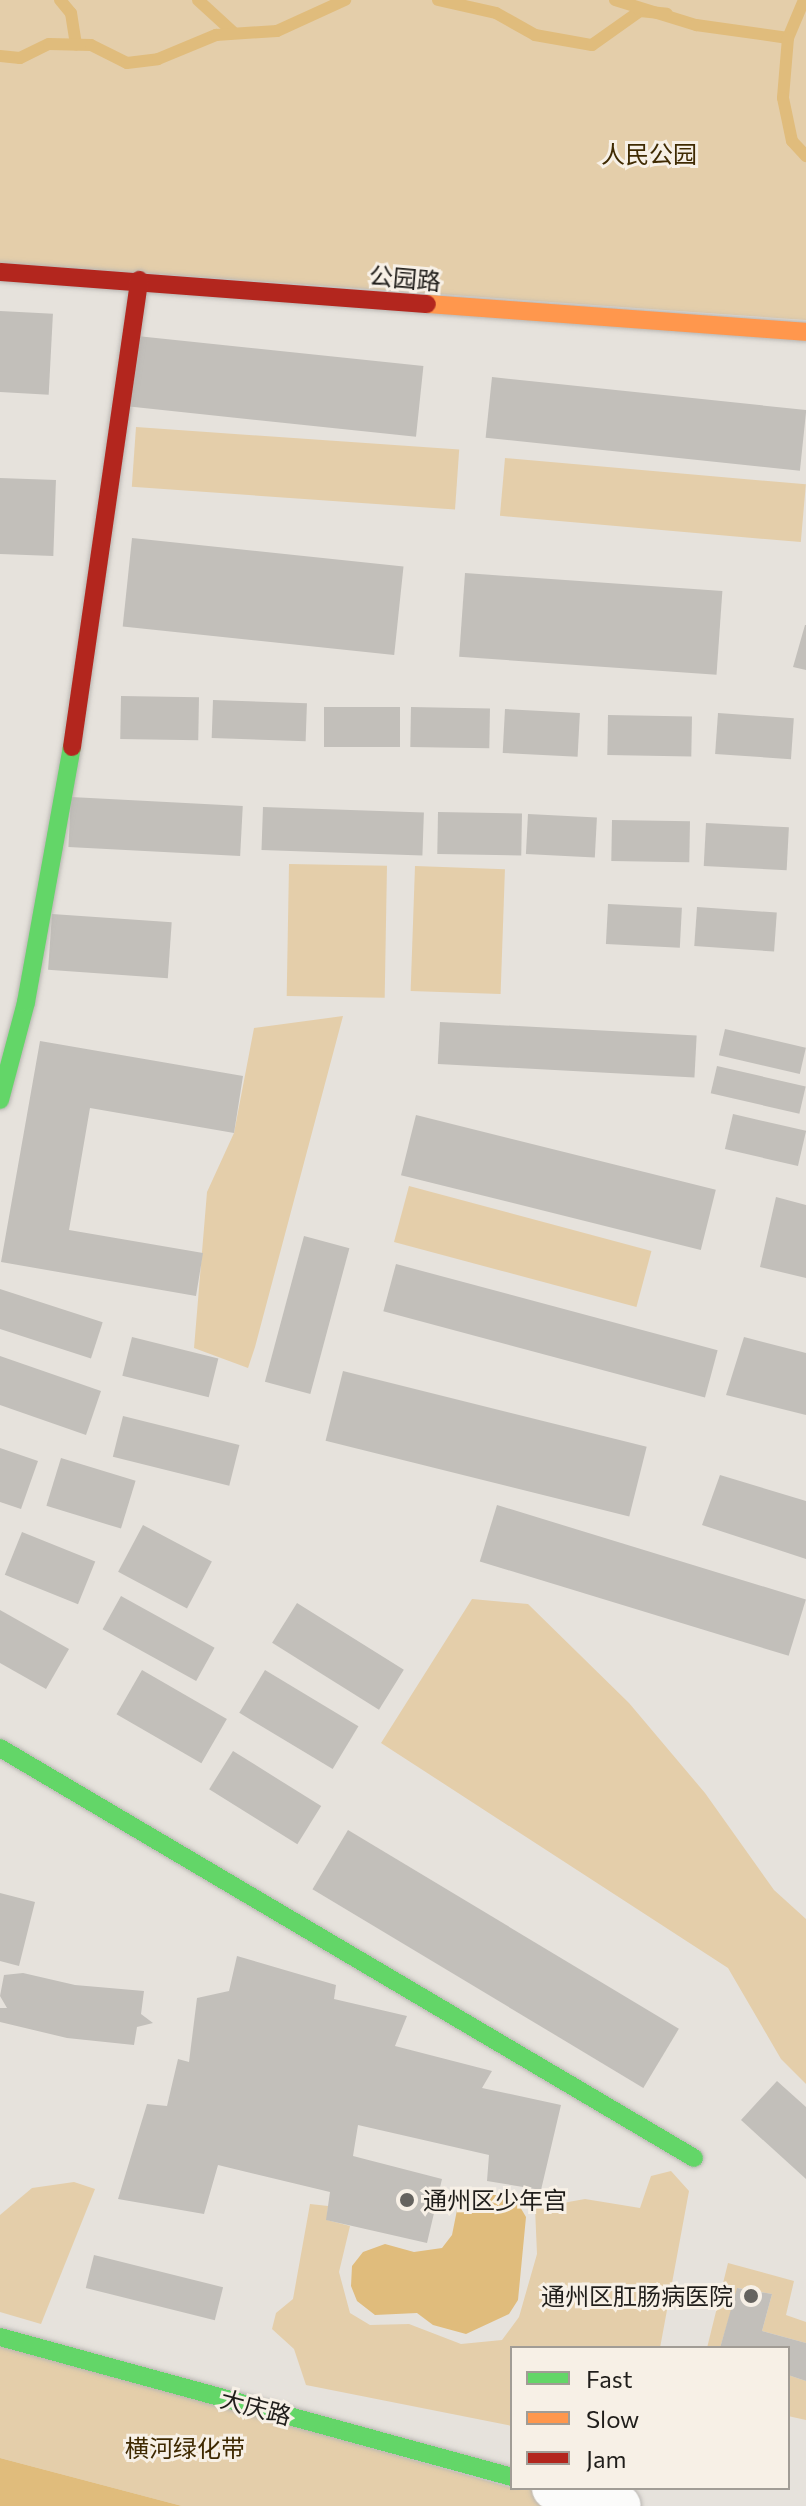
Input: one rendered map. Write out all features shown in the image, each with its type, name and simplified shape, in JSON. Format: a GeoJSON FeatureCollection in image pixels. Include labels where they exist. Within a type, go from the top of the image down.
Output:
{"type":"FeatureCollection","features":[{"type":"Feature","properties":{"kind":"street","name":"公园路"},"geometry":{"type":"LineString","coordinates":[[0,272],[806,332]]}},
{"type":"Feature","properties":{"kind":"street"},"geometry":{"type":"LineString","coordinates":[[0,1100],[26,1002],[88,660],[139,280]]}},
{"type":"Feature","properties":{"kind":"street"},"geometry":{"type":"LineString","coordinates":[[0,1748],[694,2158]]}},
{"type":"Feature","properties":{"kind":"street","name":"大庆路"},"geometry":{"type":"LineString","coordinates":[[0,2337],[510,2476]]}},
{"type":"Feature","properties":{"kind":"street"},"geometry":{"type":"LineString","coordinates":[[561,2490],[619,2506]]}},
{"type":"Feature","properties":{"kind":"green space","name":"人民公园"},"geometry":{"type":"Polygon","coordinates":[[[0,0],[806,0],[806,320],[0,263],[0,0]]]}},
{"type":"Feature","properties":{"kind":"green space"},"geometry":{"type":"Polygon","coordinates":[[[136,427],[459,450],[455,509],[132,487],[136,427]]]}},
{"type":"Feature","properties":{"kind":"green space"},"geometry":{"type":"Polygon","coordinates":[[[505,458],[806,484],[801,542],[500,516],[505,458]]]}},
{"type":"Feature","properties":{"kind":"green space"},"geometry":{"type":"Polygon","coordinates":[[[289,864],[387,866],[385,998],[287,996],[289,864]]]}},
{"type":"Feature","properties":{"kind":"green space"},"geometry":{"type":"Polygon","coordinates":[[[415,866],[505,869],[501,994],[411,991],[415,866]]]}},
{"type":"Feature","properties":{"kind":"green space"},"geometry":{"type":"Polygon","coordinates":[[[343,1016],[248,1368],[194,1348],[207,1192],[234,1133],[254,1028],[343,1016]]]}},
{"type":"Feature","properties":{"kind":"green space"},"geometry":{"type":"Polygon","coordinates":[[[409,1186],[651,1251],[636,1307],[394,1242],[409,1186]]]}},
{"type":"Feature","properties":{"kind":"green space"},"geometry":{"type":"Polygon","coordinates":[[[472,1599],[528,1604],[629,1703],[705,1793],[774,1890],[806,1919],[806,2084],[781,2059],[728,1968],[381,1743],[472,1599]]]}},
{"type":"Feature","properties":{"kind":"green space"},"geometry":{"type":"Polygon","coordinates":[[[671,2171],[689,2191],[660,2346],[510,2346],[510,2426],[306,2385],[294,2349],[272,2329],[276,2313],[293,2299],[310,2204],[328,2206],[327,2220],[350,2226],[339,2272],[350,2313],[370,2325],[409,2324],[461,2344],[502,2340],[519,2317],[537,2254],[535,2208],[585,2199],[640,2208],[651,2176],[671,2171]]]}},
{"type":"Feature","properties":{"kind":"green space"},"geometry":{"type":"Polygon","coordinates":[[[74,2182],[95,2189],[41,2324],[0,2312],[0,2215],[32,2188],[74,2182]]]}},
{"type":"Feature","properties":{"kind":"green space"},"geometry":{"type":"Polygon","coordinates":[[[728,2263],[794,2281],[786,2315],[806,2322],[806,2343],[762,2331],[772,2294],[738,2288],[721,2346],[707,2346],[728,2263]]]}},
{"type":"Feature","properties":{"kind":"green space","name":"横河绿化带"},"geometry":{"type":"Polygon","coordinates":[[[0,2343],[510,2487],[510,2490],[568,2490],[628,2506],[182,2506],[0,2458],[0,2343]]]}},
{"type":"Feature","properties":{"kind":"green space"},"geometry":{"type":"Polygon","coordinates":[[[790,2376],[806,2381],[806,2420],[790,2416],[790,2376]]]}},
{"type":"Feature","properties":{"kind":"shaded area"},"geometry":{"type":"Polygon","coordinates":[[[476,2190],[516,2200],[526,2217],[518,2300],[509,2314],[466,2334],[433,2325],[417,2313],[375,2315],[357,2301],[351,2286],[352,2266],[363,2252],[385,2244],[414,2252],[442,2248],[452,2235],[458,2205],[476,2190]]]}},
{"type":"Feature","properties":{"kind":"shaded area"},"geometry":{"type":"Polygon","coordinates":[[[0,2458],[182,2506],[0,2506],[0,2458]]]}},
{"type":"Feature","properties":{"kind":"building"},"geometry":{"type":"Polygon","coordinates":[[[0,311],[53,314],[49,395],[0,392],[0,311]]]}},
{"type":"Feature","properties":{"kind":"building"},"geometry":{"type":"Polygon","coordinates":[[[137,336],[423,366],[416,437],[130,407],[137,336]]]}},
{"type":"Feature","properties":{"kind":"building"},"geometry":{"type":"Polygon","coordinates":[[[492,377],[806,410],[800,471],[486,438],[492,377]]]}},
{"type":"Feature","properties":{"kind":"building"},"geometry":{"type":"Polygon","coordinates":[[[0,478],[56,480],[53,556],[0,554],[0,478]]]}},
{"type":"Feature","properties":{"kind":"building"},"geometry":{"type":"Polygon","coordinates":[[[132,538],[404,567],[394,655],[123,627],[132,538]]]}},
{"type":"Feature","properties":{"kind":"building"},"geometry":{"type":"Polygon","coordinates":[[[465,573],[722,591],[717,675],[459,657],[465,573]]]}},
{"type":"Feature","properties":{"kind":"building"},"geometry":{"type":"Polygon","coordinates":[[[806,625],[806,670],[793,667],[806,625]]]}},
{"type":"Feature","properties":{"kind":"building"},"geometry":{"type":"Polygon","coordinates":[[[121,696],[199,697],[198,740],[120,739],[121,696]]]}},
{"type":"Feature","properties":{"kind":"building"},"geometry":{"type":"Polygon","coordinates":[[[213,700],[307,703],[306,741],[212,738],[213,700]]]}},
{"type":"Feature","properties":{"kind":"building"},"geometry":{"type":"Polygon","coordinates":[[[324,707],[400,707],[400,747],[324,747],[324,707]]]}},
{"type":"Feature","properties":{"kind":"building"},"geometry":{"type":"Polygon","coordinates":[[[411,707],[490,708],[489,748],[410,747],[411,707]]]}},
{"type":"Feature","properties":{"kind":"building"},"geometry":{"type":"Polygon","coordinates":[[[505,709],[580,713],[578,757],[503,753],[505,709]]]}},
{"type":"Feature","properties":{"kind":"building"},"geometry":{"type":"Polygon","coordinates":[[[718,713],[794,718],[791,759],[715,754],[718,713]]]}},
{"type":"Feature","properties":{"kind":"building"},"geometry":{"type":"Polygon","coordinates":[[[608,715],[692,716],[691,756],[607,755],[608,715]]]}},
{"type":"Feature","properties":{"kind":"building"},"geometry":{"type":"Polygon","coordinates":[[[71,797],[243,806],[240,856],[68,847],[71,797]]]}},
{"type":"Feature","properties":{"kind":"building"},"geometry":{"type":"Polygon","coordinates":[[[263,807],[424,813],[422,856],[261,850],[263,807]]]}},
{"type":"Feature","properties":{"kind":"building"},"geometry":{"type":"Polygon","coordinates":[[[438,812],[522,813],[521,855],[437,854],[438,812]]]}},
{"type":"Feature","properties":{"kind":"building"},"geometry":{"type":"Polygon","coordinates":[[[528,814],[597,818],[595,858],[526,854],[528,814]]]}},
{"type":"Feature","properties":{"kind":"building"},"geometry":{"type":"Polygon","coordinates":[[[612,820],[690,821],[689,862],[611,861],[612,820]]]}},
{"type":"Feature","properties":{"kind":"building"},"geometry":{"type":"Polygon","coordinates":[[[706,823],[789,827],[787,870],[704,866],[706,823]]]}},
{"type":"Feature","properties":{"kind":"building"},"geometry":{"type":"Polygon","coordinates":[[[608,904],[682,908],[680,948],[606,944],[608,904]]]}},
{"type":"Feature","properties":{"kind":"building"},"geometry":{"type":"Polygon","coordinates":[[[697,907],[777,913],[774,951],[694,946],[697,907]]]}},
{"type":"Feature","properties":{"kind":"building"},"geometry":{"type":"Polygon","coordinates":[[[52,914],[172,922],[168,978],[48,970],[52,914]]]}},
{"type":"Feature","properties":{"kind":"building"},"geometry":{"type":"Polygon","coordinates":[[[440,1022],[697,1035],[694,1077],[438,1064],[440,1022]]]}},
{"type":"Feature","properties":{"kind":"building"},"geometry":{"type":"Polygon","coordinates":[[[725,1029],[806,1048],[800,1074],[719,1055],[725,1029]]]}},
{"type":"Feature","properties":{"kind":"building"},"geometry":{"type":"Polygon","coordinates":[[[40,1041],[243,1076],[234,1133],[90,1108],[69,1230],[203,1253],[196,1296],[1,1262],[40,1041]]]}},
{"type":"Feature","properties":{"kind":"building"},"geometry":{"type":"Polygon","coordinates":[[[717,1066],[806,1086],[799,1114],[711,1093],[717,1066]]]}},
{"type":"Feature","properties":{"kind":"building"},"geometry":{"type":"Polygon","coordinates":[[[733,1114],[806,1131],[798,1166],[725,1149],[733,1114]]]}},
{"type":"Feature","properties":{"kind":"building"},"geometry":{"type":"Polygon","coordinates":[[[416,1115],[716,1190],[701,1250],[401,1175],[416,1115]]]}},
{"type":"Feature","properties":{"kind":"building"},"geometry":{"type":"Polygon","coordinates":[[[776,1197],[806,1205],[806,1278],[760,1267],[776,1197]]]}},
{"type":"Feature","properties":{"kind":"building"},"geometry":{"type":"Polygon","coordinates":[[[304,1236],[349,1248],[310,1394],[265,1382],[304,1236]]]}},
{"type":"Feature","properties":{"kind":"building"},"geometry":{"type":"Polygon","coordinates":[[[396,1264],[718,1350],[705,1398],[383,1311],[396,1264]]]}},
{"type":"Feature","properties":{"kind":"building"},"geometry":{"type":"Polygon","coordinates":[[[0,1289],[103,1322],[91,1359],[0,1329],[0,1289]]]}},
{"type":"Feature","properties":{"kind":"building"},"geometry":{"type":"Polygon","coordinates":[[[132,1337],[218,1359],[209,1397],[122,1376],[132,1337]]]}},
{"type":"Feature","properties":{"kind":"building"},"geometry":{"type":"Polygon","coordinates":[[[744,1337],[806,1353],[806,1415],[726,1395],[744,1337]]]}},
{"type":"Feature","properties":{"kind":"building"},"geometry":{"type":"Polygon","coordinates":[[[0,1356],[101,1391],[86,1435],[0,1405],[0,1356]]]}},
{"type":"Feature","properties":{"kind":"building"},"geometry":{"type":"Polygon","coordinates":[[[343,1371],[647,1447],[629,1517],[326,1441],[343,1371]]]}},
{"type":"Feature","properties":{"kind":"building"},"geometry":{"type":"Polygon","coordinates":[[[123,1416],[239,1445],[229,1486],[113,1457],[123,1416]]]}},
{"type":"Feature","properties":{"kind":"building"},"geometry":{"type":"Polygon","coordinates":[[[0,1448],[38,1461],[21,1509],[0,1502],[0,1448]]]}},
{"type":"Feature","properties":{"kind":"building"},"geometry":{"type":"Polygon","coordinates":[[[61,1458],[136,1481],[121,1529],[46,1506],[61,1458]]]}},
{"type":"Feature","properties":{"kind":"building"},"geometry":{"type":"Polygon","coordinates":[[[720,1475],[806,1501],[806,1559],[702,1525],[720,1475]]]}},
{"type":"Feature","properties":{"kind":"building"},"geometry":{"type":"Polygon","coordinates":[[[497,1505],[806,1599],[789,1656],[480,1561],[497,1505]]]}},
{"type":"Feature","properties":{"kind":"building"},"geometry":{"type":"Polygon","coordinates":[[[143,1525],[212,1562],[187,1608],[118,1572],[143,1525]]]}},
{"type":"Feature","properties":{"kind":"building"},"geometry":{"type":"Polygon","coordinates":[[[22,1532],[95,1562],[78,1604],[5,1575],[22,1532]]]}},
{"type":"Feature","properties":{"kind":"building"},"geometry":{"type":"Polygon","coordinates":[[[121,1596],[215,1648],[196,1681],[103,1629],[121,1596]]]}},
{"type":"Feature","properties":{"kind":"building"},"geometry":{"type":"Polygon","coordinates":[[[297,1603],[404,1670],[379,1710],[272,1643],[297,1603]]]}},
{"type":"Feature","properties":{"kind":"building"},"geometry":{"type":"Polygon","coordinates":[[[0,1610],[69,1649],[46,1689],[0,1663],[0,1610]]]}},
{"type":"Feature","properties":{"kind":"building"},"geometry":{"type":"Polygon","coordinates":[[[142,1670],[227,1719],[201,1763],[116,1714],[142,1670]]]}},
{"type":"Feature","properties":{"kind":"building"},"geometry":{"type":"Polygon","coordinates":[[[265,1670],[358,1726],[333,1769],[239,1713],[265,1670]]]}},
{"type":"Feature","properties":{"kind":"building"},"geometry":{"type":"Polygon","coordinates":[[[233,1751],[321,1806],[297,1844],[209,1789],[233,1751]]]}},
{"type":"Feature","properties":{"kind":"building"},"geometry":{"type":"Polygon","coordinates":[[[348,1830],[679,2029],[643,2088],[312,1889],[348,1830]]]}},
{"type":"Feature","properties":{"kind":"building"},"geometry":{"type":"Polygon","coordinates":[[[0,1893],[35,1902],[19,1966],[0,1961],[0,1893]]]}},
{"type":"Feature","properties":{"kind":"building"},"geometry":{"type":"Polygon","coordinates":[[[237,1956],[336,1985],[334,1999],[407,2016],[395,2046],[492,2071],[482,2088],[561,2105],[541,2190],[487,2181],[489,2155],[358,2125],[353,2156],[442,2179],[427,2243],[326,2220],[330,2192],[218,2165],[204,2214],[118,2199],[147,2104],[167,2106],[178,2059],[189,2062],[197,1998],[229,1991],[237,1956]]]}},
{"type":"Feature","properties":{"kind":"building"},"geometry":{"type":"Polygon","coordinates":[[[23,1973],[75,1985],[144,1991],[141,2014],[153,2023],[137,2027],[134,2045],[67,2038],[0,2022],[0,2008],[7,2008],[0,1996],[4,1975],[23,1973]]]}},
{"type":"Feature","properties":{"kind":"building"},"geometry":{"type":"Polygon","coordinates":[[[777,2081],[806,2107],[806,2179],[741,2120],[777,2081]]]}},
{"type":"Feature","properties":{"kind":"building"},"geometry":{"type":"Polygon","coordinates":[[[94,2255],[223,2287],[215,2320],[86,2288],[94,2255]]]}},
{"type":"Feature","properties":{"kind":"building"},"geometry":{"type":"Polygon","coordinates":[[[737,2288],[772,2294],[762,2331],[806,2343],[806,2381],[790,2376],[790,2346],[721,2346],[737,2288]]]}},
{"type":"Feature","properties":{"kind":"waterway"},"geometry":{"type":"LineString","coordinates":[[60,0],[71,13],[76,45]]}},
{"type":"Feature","properties":{"kind":"waterway"},"geometry":{"type":"LineString","coordinates":[[198,0],[234,33]]}},
{"type":"Feature","properties":{"kind":"waterway"},"geometry":{"type":"LineString","coordinates":[[0,56],[20,58],[49,44],[91,45],[127,63],[158,59],[216,35],[277,31],[345,0]]}},
{"type":"Feature","properties":{"kind":"waterway"},"geometry":{"type":"LineString","coordinates":[[438,0],[496,13],[535,35],[592,45],[640,11],[667,14]]}},
{"type":"Feature","properties":{"kind":"waterway"},"geometry":{"type":"LineString","coordinates":[[615,0],[696,25],[788,38],[804,0]]}},
{"type":"Feature","properties":{"kind":"waterway"},"geometry":{"type":"LineString","coordinates":[[788,38],[783,98],[792,141],[806,156]]}},
{"type":"Feature","properties":{"kind":"traffic: fast"},"geometry":{"type":"LineString","coordinates":[[0,1100],[26,1002],[72,747]]}},
{"type":"Feature","properties":{"kind":"traffic: fast"},"geometry":{"type":"LineString","coordinates":[[0,1748],[694,2158]]}},
{"type":"Feature","properties":{"kind":"traffic: fast"},"geometry":{"type":"LineString","coordinates":[[0,2337],[510,2476]]}},
{"type":"Feature","properties":{"kind":"traffic: slow"},"geometry":{"type":"LineString","coordinates":[[427,304],[806,332]]}},
{"type":"Feature","properties":{"kind":"traffic: jam"},"geometry":{"type":"LineString","coordinates":[[0,272],[427,304]]}},
{"type":"Feature","properties":{"kind":"traffic: jam"},"geometry":{"type":"LineString","coordinates":[[72,747],[139,280]]}},
{"type":"Feature","properties":{"kind":"place","name":"通州区少年宫"},"geometry":{"type":"Point","coordinates":[407,2200]}},
{"type":"Feature","properties":{"kind":"place","name":"通州区肛肠病医院"},"geometry":{"type":"Point","coordinates":[751,2296]}}]}
